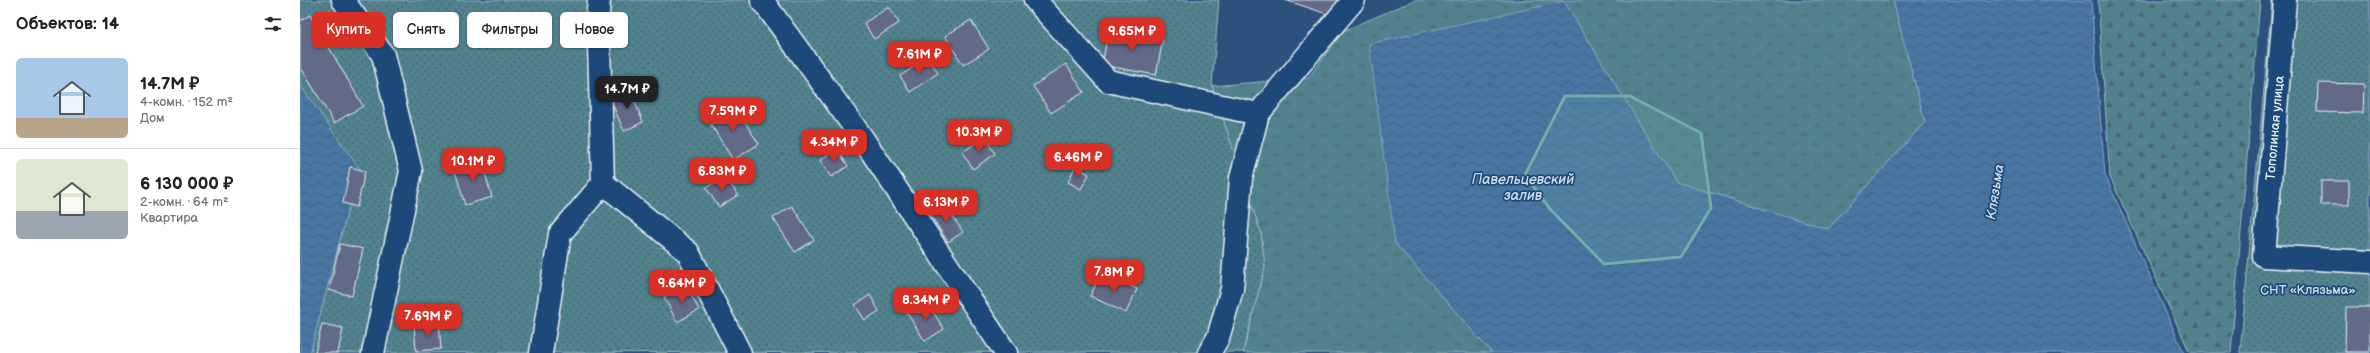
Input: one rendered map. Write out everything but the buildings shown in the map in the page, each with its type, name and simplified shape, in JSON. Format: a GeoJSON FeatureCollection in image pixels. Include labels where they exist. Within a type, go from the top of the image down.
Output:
{"type":"FeatureCollection","features":[{"type":"Feature","properties":{"kind":"street"},"geometry":{"type":"LineString","coordinates":[[343,0],[383,55],[411,171],[373,353]]}},
{"type":"Feature","properties":{"kind":"street"},"geometry":{"type":"LineString","coordinates":[[541,353],[560,234],[603,183],[598,11],[599,0]]}},
{"type":"Feature","properties":{"kind":"street"},"geometry":{"type":"LineString","coordinates":[[762,0],[863,139],[1006,353]]}},
{"type":"Feature","properties":{"kind":"street"},"geometry":{"type":"LineString","coordinates":[[1035,0],[1108,81],[1258,114]]}},
{"type":"Feature","properties":{"kind":"street"},"geometry":{"type":"LineString","coordinates":[[1209,353],[1218,338],[1232,289],[1241,178],[1258,114],[1354,0]]}},
{"type":"Feature","properties":{"kind":"street","name":"Тополиная улица"},"geometry":{"type":"LineString","coordinates":[[2285,0],[2264,256],[2370,262]]}},
{"type":"Feature","properties":{"kind":"street"},"geometry":{"type":"LineString","coordinates":[[603,183],[688,252],[740,353]]}},
{"type":"Feature","properties":{"kind":"highlighted area"},"geometry":{"type":"Polygon","coordinates":[[[1565,96],[1630,96],[1701,133],[1711,208],[1681,257],[1604,264],[1550,209],[1525,175],[1565,96]]]}},
{"type":"Feature","properties":{"kind":"green space"},"geometry":{"type":"Polygon","coordinates":[[[300,0],[1219,0],[1212,86],[1261,233],[1265,267],[1243,352],[310,353],[359,168],[300,85],[300,0]]]}},
{"type":"Feature","properties":{"kind":"green space"},"geometry":{"type":"Polygon","coordinates":[[[1415,0],[1893,0],[1925,122],[1828,229],[1676,182],[1564,1],[1395,243],[1492,353],[1243,353],[1265,267],[1261,233],[1212,86],[1308,78],[1343,31],[1415,0]]]}},
{"type":"Feature","properties":{"kind":"green space"},"geometry":{"type":"Polygon","coordinates":[[[2098,0],[2260,0],[2231,353],[2190,353],[2110,177],[2098,0]]]}},
{"type":"Feature","properties":{"kind":"green space","name":"СНТ «Клязьма»"},"geometry":{"type":"Polygon","coordinates":[[[2272,0],[2370,0],[2370,353],[2240,353],[2272,0]]]}},
{"type":"Feature","properties":{"kind":"water","name":"Павельцевский залив"},"geometry":{"type":"Polygon","coordinates":[[[1893,0],[2091,0],[2105,175],[2184,353],[1492,353],[1395,243],[1369,44],[1564,1],[1676,182],[1828,229],[1925,122],[1893,0]]]}},
{"type":"Feature","properties":{"kind":"water"},"geometry":{"type":"Polygon","coordinates":[[[300,85],[359,168],[310,353],[300,353],[300,85]]]}},
{"type":"Feature","properties":{"kind":"water label","name":"Клязьма"},"geometry":{"type":"Point","coordinates":[1995,192]}}]}
